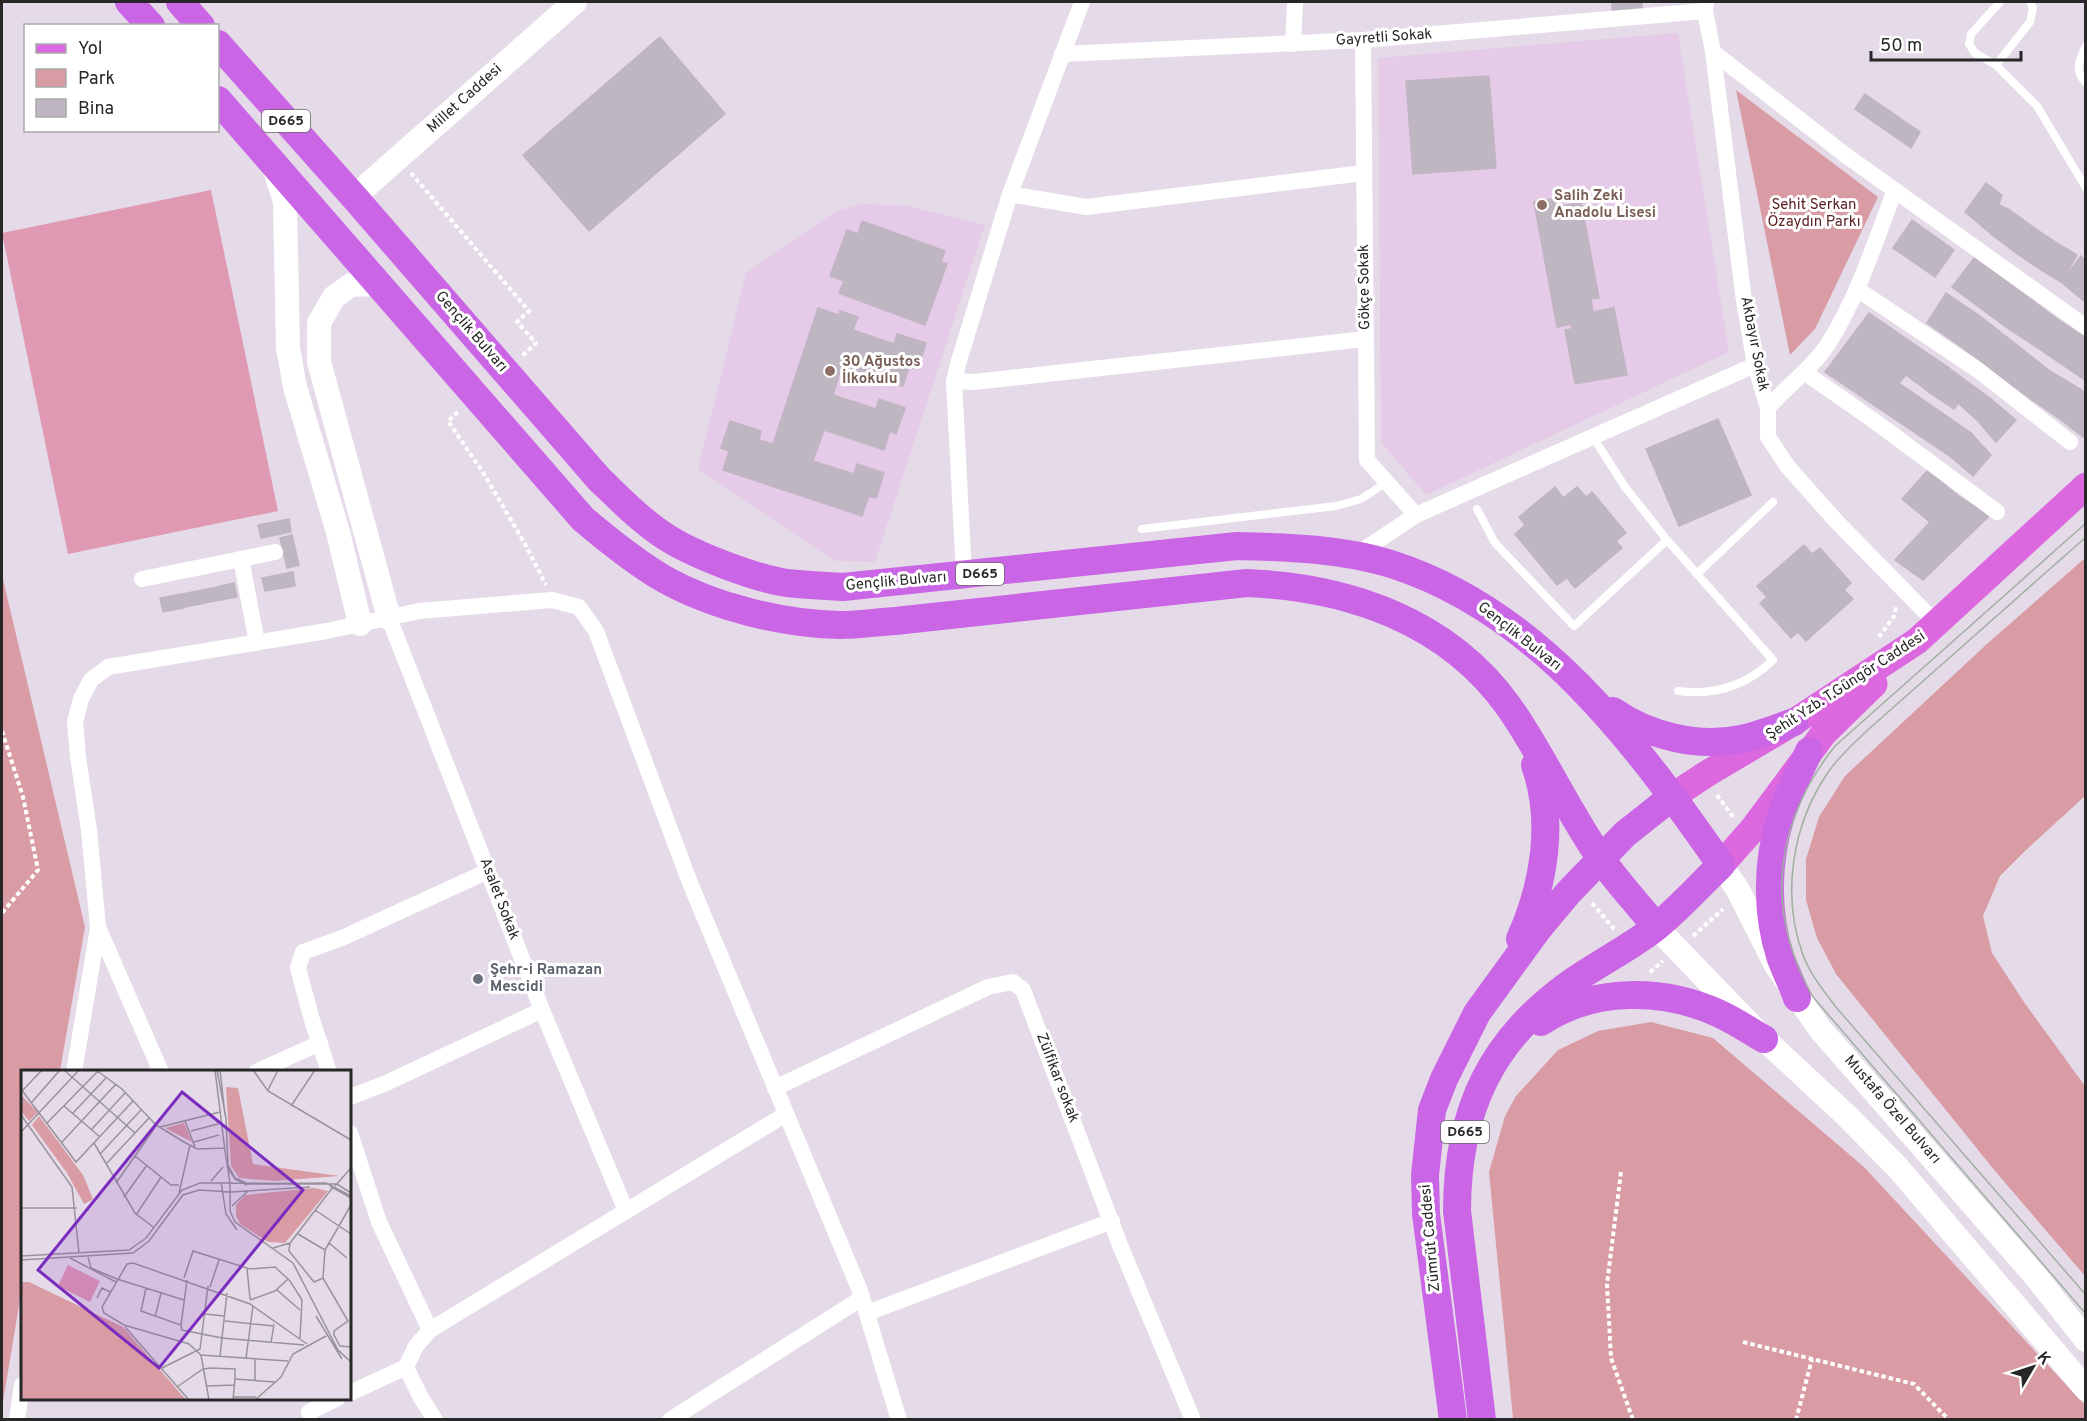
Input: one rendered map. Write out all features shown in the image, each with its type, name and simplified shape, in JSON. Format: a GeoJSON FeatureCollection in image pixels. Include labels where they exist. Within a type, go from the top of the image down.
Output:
{"type":"FeatureCollection","features":[{"type":"Feature","properties":{"kind":"highway"},"geometry":{"type":"LineString","coordinates":[[129,2],[149,24]]}},
{"type":"Feature","properties":{"kind":"highway"},"geometry":{"type":"LineString","coordinates":[[180,2],[199,24]]}},
{"type":"Feature","properties":{"kind":"highway","name":"Gençlik Bulvarı"},"geometry":{"type":"LineString","coordinates":[[219,45],[599,479],[666,537],[704,556],[743,571],[785,582],[843,587],[1238,546],[1278,547],[1355,556],[1389,563],[1425,576],[1467,596],[1544,654],[1588,694],[1626,735],[1673,796]]}},
{"type":"Feature","properties":{"kind":"highway","name":"D665"},"geometry":{"type":"LineString","coordinates":[[219,101],[583,519],[618,549],[665,580],[725,606],[783,620],[840,625],[1246,583],[1319,590],[1365,602],[1428,633],[1462,657],[1490,684],[1510,708]]}},
{"type":"Feature","properties":{"kind":"highway"},"geometry":{"type":"LineString","coordinates":[[1588,694],[1626,720],[1685,740],[1740,739],[1794,722]]}},
{"type":"Feature","properties":{"kind":"highway"},"geometry":{"type":"LineString","coordinates":[[1510,708],[1600,858],[1656,927]]}},
{"type":"Feature","properties":{"kind":"highway"},"geometry":{"type":"LineString","coordinates":[[1505,973],[1526,926],[1540,886],[1545,825],[1543,797],[1537,771],[1510,708]]}},
{"type":"Feature","properties":{"kind":"highway"},"geometry":{"type":"LineString","coordinates":[[1797,998],[1780,956],[1773,925],[1771,868],[1780,818],[1809,751]]}},
{"type":"Feature","properties":{"kind":"highway","name":"D665"},"geometry":{"type":"LineString","coordinates":[[1482,1419],[1457,1211],[1460,1150],[1467,1124],[1489,1070],[1514,1035],[1535,1012],[1574,980],[1656,927],[1721,865],[1673,796]]}},
{"type":"Feature","properties":{"kind":"highway","name":"Zümrüt Caddesi"},"geometry":{"type":"LineString","coordinates":[[1453,1419],[1426,1214],[1425,1175],[1432,1110],[1444,1079],[1477,1013],[1505,973],[1568,893],[1600,858],[1625,834],[1673,796]]}},
{"type":"Feature","properties":{"kind":"highway"},"geometry":{"type":"LineString","coordinates":[[1489,1070],[1525,1034],[1568,1007],[1634,994],[1659,997],[1719,1014],[1764,1039]]}},
{"type":"Feature","properties":{"kind":"main road","name":"Millet Caddesi"},"geometry":{"type":"LineString","coordinates":[[354,197],[575,2]]}},
{"type":"Feature","properties":{"kind":"main road"},"geometry":{"type":"LineString","coordinates":[[273,162],[285,202],[288,348],[295,387],[338,532],[360,624]]}},
{"type":"Feature","properties":{"kind":"main road"},"geometry":{"type":"LineString","coordinates":[[378,284],[351,285],[334,297],[319,323],[319,362],[388,618]]}},
{"type":"Feature","properties":{"kind":"main road","name":"Şehit Yzb. T.Güngör Caddesi"},"geometry":{"type":"LineString","coordinates":[[1673,796],[1708,772],[1794,722],[1927,633],[2085,486]]}},
{"type":"Feature","properties":{"kind":"main road"},"geometry":{"type":"LineString","coordinates":[[2058,511],[2085,493]]}},
{"type":"Feature","properties":{"kind":"main road"},"geometry":{"type":"LineString","coordinates":[[1721,865],[1752,830],[1824,733],[1927,633]]}},
{"type":"Feature","properties":{"kind":"main road","name":"Mustafa Özel Bulvarı"},"geometry":{"type":"LineString","coordinates":[[1721,865],[1738,890],[1777,967],[1820,1029],[2037,1278],[2085,1340]]}},
{"type":"Feature","properties":{"kind":"main road"},"geometry":{"type":"LineString","coordinates":[[1656,927],[1764,1039],[1847,1116],[1898,1168],[2085,1389]]}},
{"type":"Feature","properties":{"kind":"street"},"geometry":{"type":"LineString","coordinates":[[964,575],[954,381],[1010,194],[1083,2]]}},
{"type":"Feature","properties":{"kind":"street"},"geometry":{"type":"LineString","coordinates":[[1293,44],[1295,2]]}},
{"type":"Feature","properties":{"kind":"street","name":"Gayretli Sokak"},"geometry":{"type":"LineString","coordinates":[[1062,54],[1363,40],[1706,6]]}},
{"type":"Feature","properties":{"kind":"street","name":"Akbayır Sokak"},"geometry":{"type":"LineString","coordinates":[[1706,6],[1744,301],[1755,365],[1768,408],[1768,437],[1788,468],[1906,592],[1927,633]]}},
{"type":"Feature","properties":{"kind":"street","name":"Gökçe Sokak"},"geometry":{"type":"LineString","coordinates":[[1363,40],[1367,460],[1416,515]]}},
{"type":"Feature","properties":{"kind":"street"},"geometry":{"type":"LineString","coordinates":[[1713,52],[1844,154],[2085,327]]}},
{"type":"Feature","properties":{"kind":"street"},"geometry":{"type":"LineString","coordinates":[[1010,194],[1086,207],[1363,173]]}},
{"type":"Feature","properties":{"kind":"street"},"geometry":{"type":"LineString","coordinates":[[1768,408],[1827,345],[1857,289],[1895,190]]}},
{"type":"Feature","properties":{"kind":"street"},"geometry":{"type":"LineString","coordinates":[[1857,289],[1978,370],[2070,442]]}},
{"type":"Feature","properties":{"kind":"street"},"geometry":{"type":"LineString","coordinates":[[954,381],[974,382],[1365,339]]}},
{"type":"Feature","properties":{"kind":"street"},"geometry":{"type":"LineString","coordinates":[[1355,556],[1416,515],[1755,365]]}},
{"type":"Feature","properties":{"kind":"street"},"geometry":{"type":"LineString","coordinates":[[1804,372],[1997,512]]}},
{"type":"Feature","properties":{"kind":"street"},"geometry":{"type":"LineString","coordinates":[[142,579],[275,552]]}},
{"type":"Feature","properties":{"kind":"street"},"geometry":{"type":"LineString","coordinates":[[241,559],[257,643]]}},
{"type":"Feature","properties":{"kind":"street"},"geometry":{"type":"LineString","coordinates":[[74,1070],[98,927],[89,830],[75,722],[81,699],[91,680],[108,667],[257,643],[360,624],[419,610],[552,600],[579,607],[596,631],[690,883],[864,1306],[899,1419]]}},
{"type":"Feature","properties":{"kind":"street","name":"Asalet Sokak"},"geometry":{"type":"LineString","coordinates":[[388,618],[543,1010],[626,1211]]}},
{"type":"Feature","properties":{"kind":"street"},"geometry":{"type":"LineString","coordinates":[[329,1070],[298,968],[303,952],[342,938],[488,871]]}},
{"type":"Feature","properties":{"kind":"street"},"geometry":{"type":"LineString","coordinates":[[98,927],[161,1070]]}},
{"type":"Feature","properties":{"kind":"street","name":"Zülfikar sokak"},"geometry":{"type":"LineString","coordinates":[[775,1088],[988,987],[1013,982],[1023,990],[1112,1221],[1193,1419]]}},
{"type":"Feature","properties":{"kind":"street"},"geometry":{"type":"LineString","coordinates":[[351,1097],[384,1084],[543,1010]]}},
{"type":"Feature","properties":{"kind":"street"},"geometry":{"type":"LineString","coordinates":[[258,1070],[320,1043]]}},
{"type":"Feature","properties":{"kind":"street"},"geometry":{"type":"LineString","coordinates":[[351,1393],[406,1367],[416,1346],[430,1330],[786,1114]]}},
{"type":"Feature","properties":{"kind":"street"},"geometry":{"type":"LineString","coordinates":[[351,1136],[379,1222],[430,1330]]}},
{"type":"Feature","properties":{"kind":"street"},"geometry":{"type":"LineString","coordinates":[[670,1419],[864,1306],[1112,1221]]}},
{"type":"Feature","properties":{"kind":"street"},"geometry":{"type":"LineString","coordinates":[[406,1367],[435,1419]]}},
{"type":"Feature","properties":{"kind":"street"},"geometry":{"type":"LineString","coordinates":[[17,1419],[21,1392]]}},
{"type":"Feature","properties":{"kind":"street"},"geometry":{"type":"LineString","coordinates":[[308,1410],[333,1400]]}},
{"type":"Feature","properties":{"kind":"lane"},"geometry":{"type":"LineString","coordinates":[[2000,2],[1971,33],[1969,44],[1975,53],[1996,65],[2037,106],[2085,188]]}},
{"type":"Feature","properties":{"kind":"lane"},"geometry":{"type":"LineString","coordinates":[[1996,65],[2030,22],[2033,8],[2030,2]]}},
{"type":"Feature","properties":{"kind":"lane"},"geometry":{"type":"LineString","coordinates":[[2085,46],[2078,62],[2079,76],[2085,83]]}},
{"type":"Feature","properties":{"kind":"lane"},"geometry":{"type":"LineString","coordinates":[[1593,437],[1625,487],[1667,540],[1773,660],[1752,678],[1725,690],[1701,693],[1678,691]]}},
{"type":"Feature","properties":{"kind":"lane"},"geometry":{"type":"LineString","coordinates":[[1142,529],[1336,506],[1362,499],[1387,482]]}},
{"type":"Feature","properties":{"kind":"lane"},"geometry":{"type":"LineString","coordinates":[[1697,574],[1773,502]]}},
{"type":"Feature","properties":{"kind":"lane"},"geometry":{"type":"LineString","coordinates":[[1477,509],[1495,543],[1574,626],[1667,540]]}},
{"type":"Feature","properties":{"kind":"path"},"geometry":{"type":"LineString","coordinates":[[398,158],[529,310],[517,322],[536,343]]}},
{"type":"Feature","properties":{"kind":"path"},"geometry":{"type":"LineString","coordinates":[[448,421],[484,474],[525,544],[541,573],[552,600]]}},
{"type":"Feature","properties":{"kind":"path"},"geometry":{"type":"LineString","coordinates":[[1878,638],[1894,616],[1898,601],[1906,592]]}},
{"type":"Feature","properties":{"kind":"path"},"geometry":{"type":"LineString","coordinates":[[2,731],[23,797],[38,870],[2,913]]}},
{"type":"Feature","properties":{"kind":"path"},"geometry":{"type":"LineString","coordinates":[[1711,787],[1739,825]]}},
{"type":"Feature","properties":{"kind":"path"},"geometry":{"type":"LineString","coordinates":[[1591,902],[1620,937]]}},
{"type":"Feature","properties":{"kind":"path"},"geometry":{"type":"LineString","coordinates":[[1686,942],[1731,902]]}},
{"type":"Feature","properties":{"kind":"path"},"geometry":{"type":"LineString","coordinates":[[1621,1172],[1607,1284],[1611,1358],[1633,1419]]}},
{"type":"Feature","properties":{"kind":"path"},"geometry":{"type":"LineString","coordinates":[[1743,1342],[1914,1384],[1949,1419]]}},
{"type":"Feature","properties":{"kind":"path"},"geometry":{"type":"LineString","coordinates":[[1796,1419],[1812,1359]]}},
{"type":"Feature","properties":{"kind":"shaded area","name":"Salih Zeki Anadolu Lisesi"},"geometry":{"type":"Polygon","coordinates":[[[1678,33],[1729,352],[1426,495],[1381,442],[1378,58],[1678,33]]]}},
{"type":"Feature","properties":{"kind":"shaded area"},"geometry":{"type":"Polygon","coordinates":[[[211,190],[278,511],[68,554],[2,233],[211,190]]]}},
{"type":"Feature","properties":{"kind":"shaded area","name":"30 Ağustos İlkokulu"},"geometry":{"type":"Polygon","coordinates":[[[862,204],[908,206],[985,225],[875,562],[836,561],[698,469],[746,273],[836,211],[862,204]]]}},
{"type":"Feature","properties":{"kind":"green space","name":"Şehit Serkan Özaydın Parkı"},"geometry":{"type":"Polygon","coordinates":[[[1736,90],[1878,197],[1815,329],[1790,355],[1736,90]]]}},
{"type":"Feature","properties":{"kind":"green space"},"geometry":{"type":"Polygon","coordinates":[[[2085,558],[2085,796],[2000,876],[1983,916],[1992,953],[2026,1005],[2085,1086],[2085,1276],[1995,1171],[1836,974],[1817,938],[1806,900],[1806,859],[1819,817],[1845,776],[1988,643],[2085,558]]]}},
{"type":"Feature","properties":{"kind":"green space"},"geometry":{"type":"Polygon","coordinates":[[[2,575],[85,927],[60,1070],[21,1070],[21,1293],[2,1408],[2,575]]]}},
{"type":"Feature","properties":{"kind":"green space"},"geometry":{"type":"Polygon","coordinates":[[[1651,1022],[1713,1038],[1864,1167],[2085,1405],[2085,1419],[1513,1419],[1489,1172],[1505,1116],[1516,1096],[1558,1050],[1598,1031],[1651,1022]]]}},
{"type":"Feature","properties":{"kind":"building"},"geometry":{"type":"Polygon","coordinates":[[[1612,2],[1642,2],[1642,11],[1612,11],[1612,2]]]}},
{"type":"Feature","properties":{"kind":"building"},"geometry":{"type":"Polygon","coordinates":[[[660,37],[725,114],[589,231],[523,155],[660,37]]]}},
{"type":"Feature","properties":{"kind":"building"},"geometry":{"type":"Polygon","coordinates":[[[1489,76],[1496,168],[1413,174],[1406,81],[1489,76]]]}},
{"type":"Feature","properties":{"kind":"building"},"geometry":{"type":"Polygon","coordinates":[[[1865,94],[1920,132],[1911,148],[1855,109],[1865,94]]]}},
{"type":"Feature","properties":{"kind":"building"},"geometry":{"type":"Polygon","coordinates":[[[1986,183],[2002,195],[1999,205],[2010,210],[1991,234],[1965,212],[1986,183]]]}},
{"type":"Feature","properties":{"kind":"building"},"geometry":{"type":"Polygon","coordinates":[[[1556,198],[1558,207],[1581,202],[1599,298],[1591,299],[1593,312],[1614,308],[1627,375],[1575,384],[1565,330],[1572,329],[1571,324],[1557,327],[1534,202],[1556,198]]]}},
{"type":"Feature","properties":{"kind":"building"},"geometry":{"type":"Polygon","coordinates":[[[2010,210],[2033,227],[2016,253],[1991,234],[2010,210]]]}},
{"type":"Feature","properties":{"kind":"building"},"geometry":{"type":"Polygon","coordinates":[[[1912,220],[1954,250],[1935,277],[1893,248],[1912,220]]]}},
{"type":"Feature","properties":{"kind":"building"},"geometry":{"type":"Polygon","coordinates":[[[862,221],[945,251],[941,262],[947,264],[925,325],[839,293],[844,281],[830,276],[847,230],[858,234],[862,221]]]}},
{"type":"Feature","properties":{"kind":"building"},"geometry":{"type":"Polygon","coordinates":[[[2033,227],[2057,243],[2041,270],[2016,253],[2033,227]]]}},
{"type":"Feature","properties":{"kind":"building"},"geometry":{"type":"Polygon","coordinates":[[[2057,243],[2077,255],[2061,282],[2041,270],[2057,243]]]}},
{"type":"Feature","properties":{"kind":"building"},"geometry":{"type":"Polygon","coordinates":[[[2081,256],[2086,261],[2086,303],[2061,282],[2081,256]]]}},
{"type":"Feature","properties":{"kind":"building"},"geometry":{"type":"Polygon","coordinates":[[[1974,258],[2032,300],[2010,330],[1952,287],[1974,258]]]}},
{"type":"Feature","properties":{"kind":"building"},"geometry":{"type":"Polygon","coordinates":[[[1946,293],[1980,316],[1960,346],[1927,323],[1946,293]]]}},
{"type":"Feature","properties":{"kind":"building"},"geometry":{"type":"Polygon","coordinates":[[[2032,300],[2053,316],[2032,344],[2010,330],[2032,300]]]}},
{"type":"Feature","properties":{"kind":"building"},"geometry":{"type":"Polygon","coordinates":[[[818,308],[839,315],[840,311],[858,317],[853,330],[894,344],[897,334],[926,343],[918,369],[909,367],[903,386],[842,366],[833,395],[876,409],[879,399],[905,408],[896,434],[890,431],[884,450],[824,430],[813,461],[854,474],[857,464],[884,473],[876,498],[869,496],[862,516],[723,470],[729,451],[721,448],[730,421],[761,431],[759,440],[773,444],[818,308]]]}},
{"type":"Feature","properties":{"kind":"building"},"geometry":{"type":"Polygon","coordinates":[[[1869,313],[1949,368],[1930,393],[1906,375],[1899,383],[1971,433],[1951,457],[1825,372],[1869,313]]]}},
{"type":"Feature","properties":{"kind":"building"},"geometry":{"type":"Polygon","coordinates":[[[1980,316],[2050,371],[2032,400],[1960,346],[1980,316]]]}},
{"type":"Feature","properties":{"kind":"building"},"geometry":{"type":"Polygon","coordinates":[[[2053,316],[2086,338],[2085,380],[2032,344],[2053,316]]]}},
{"type":"Feature","properties":{"kind":"building"},"geometry":{"type":"Polygon","coordinates":[[[1949,368],[1972,385],[1954,409],[1930,393],[1949,368]]]}},
{"type":"Feature","properties":{"kind":"building"},"geometry":{"type":"Polygon","coordinates":[[[2050,371],[2080,389],[2057,417],[2032,400],[2050,371]]]}},
{"type":"Feature","properties":{"kind":"building"},"geometry":{"type":"Polygon","coordinates":[[[1972,385],[1991,399],[1977,420],[1958,403],[1972,385]]]}},
{"type":"Feature","properties":{"kind":"building"},"geometry":{"type":"Polygon","coordinates":[[[2080,389],[2086,393],[2086,435],[2083,437],[2057,417],[2080,389]]]}},
{"type":"Feature","properties":{"kind":"building"},"geometry":{"type":"Polygon","coordinates":[[[1991,399],[2016,420],[1996,442],[1977,420],[1991,399]]]}},
{"type":"Feature","properties":{"kind":"building"},"geometry":{"type":"Polygon","coordinates":[[[1718,419],[1751,495],[1679,526],[1646,449],[1718,419]]]}},
{"type":"Feature","properties":{"kind":"building"},"geometry":{"type":"Polygon","coordinates":[[[1971,433],[1991,455],[1973,476],[1951,457],[1971,433]]]}},
{"type":"Feature","properties":{"kind":"building"},"geometry":{"type":"Polygon","coordinates":[[[1928,470],[1956,494],[1930,522],[1902,499],[1928,470]]]}},
{"type":"Feature","properties":{"kind":"building"},"geometry":{"type":"Polygon","coordinates":[[[1555,487],[1563,498],[1577,487],[1586,497],[1592,492],[1626,533],[1616,541],[1622,548],[1575,588],[1567,578],[1557,585],[1515,534],[1525,525],[1519,517],[1555,487]]]}},
{"type":"Feature","properties":{"kind":"building"},"geometry":{"type":"Polygon","coordinates":[[[1956,494],[1989,516],[1923,580],[1895,560],[1956,494]]]}},
{"type":"Feature","properties":{"kind":"building"},"geometry":{"type":"Polygon","coordinates":[[[289,519],[291,532],[261,538],[258,525],[289,519]]]}},
{"type":"Feature","properties":{"kind":"building"},"geometry":{"type":"Polygon","coordinates":[[[292,535],[299,565],[287,568],[280,538],[292,535]]]}},
{"type":"Feature","properties":{"kind":"building"},"geometry":{"type":"Polygon","coordinates":[[[1804,545],[1812,554],[1820,548],[1851,583],[1844,590],[1853,599],[1806,641],[1798,632],[1791,638],[1760,603],[1767,597],[1757,586],[1804,545]]]}},
{"type":"Feature","properties":{"kind":"building"},"geometry":{"type":"Polygon","coordinates":[[[293,572],[295,586],[265,591],[262,578],[293,572]]]}},
{"type":"Feature","properties":{"kind":"building"},"geometry":{"type":"Polygon","coordinates":[[[234,583],[237,597],[216,601],[213,588],[234,583]]]}},
{"type":"Feature","properties":{"kind":"building"},"geometry":{"type":"Polygon","coordinates":[[[212,588],[215,601],[185,607],[182,594],[212,588]]]}},
{"type":"Feature","properties":{"kind":"building"},"geometry":{"type":"Polygon","coordinates":[[[181,594],[184,608],[163,612],[160,598],[181,594]]]}},
{"type":"Feature","properties":{"kind":"tram line"},"geometry":{"type":"LineString","coordinates":[[2086,523],[1835,746],[1815,775],[1799,806],[1788,837],[1783,868],[1782,900],[1787,932],[1797,965],[1813,997],[2086,1314]]}},
{"type":"Feature","properties":{"kind":"tram line"},"geometry":{"type":"LineString","coordinates":[[2086,537],[1838,759],[1816,792],[1806,814],[1794,860],[1792,884],[1796,932],[1806,962],[1821,988],[2086,1295]]}},
{"type":"Feature","properties":{"kind":"place","name":"Salih Zeki Anadolu Lisesi"},"geometry":{"type":"Point","coordinates":[1542,205]}},
{"type":"Feature","properties":{"kind":"place","name":"30 Ağustos İlkokulu"},"geometry":{"type":"Point","coordinates":[830,371]}},
{"type":"Feature","properties":{"kind":"place","name":"Şehr-i Ramazan Mescidi"},"geometry":{"type":"Point","coordinates":[478,979]}}]}
